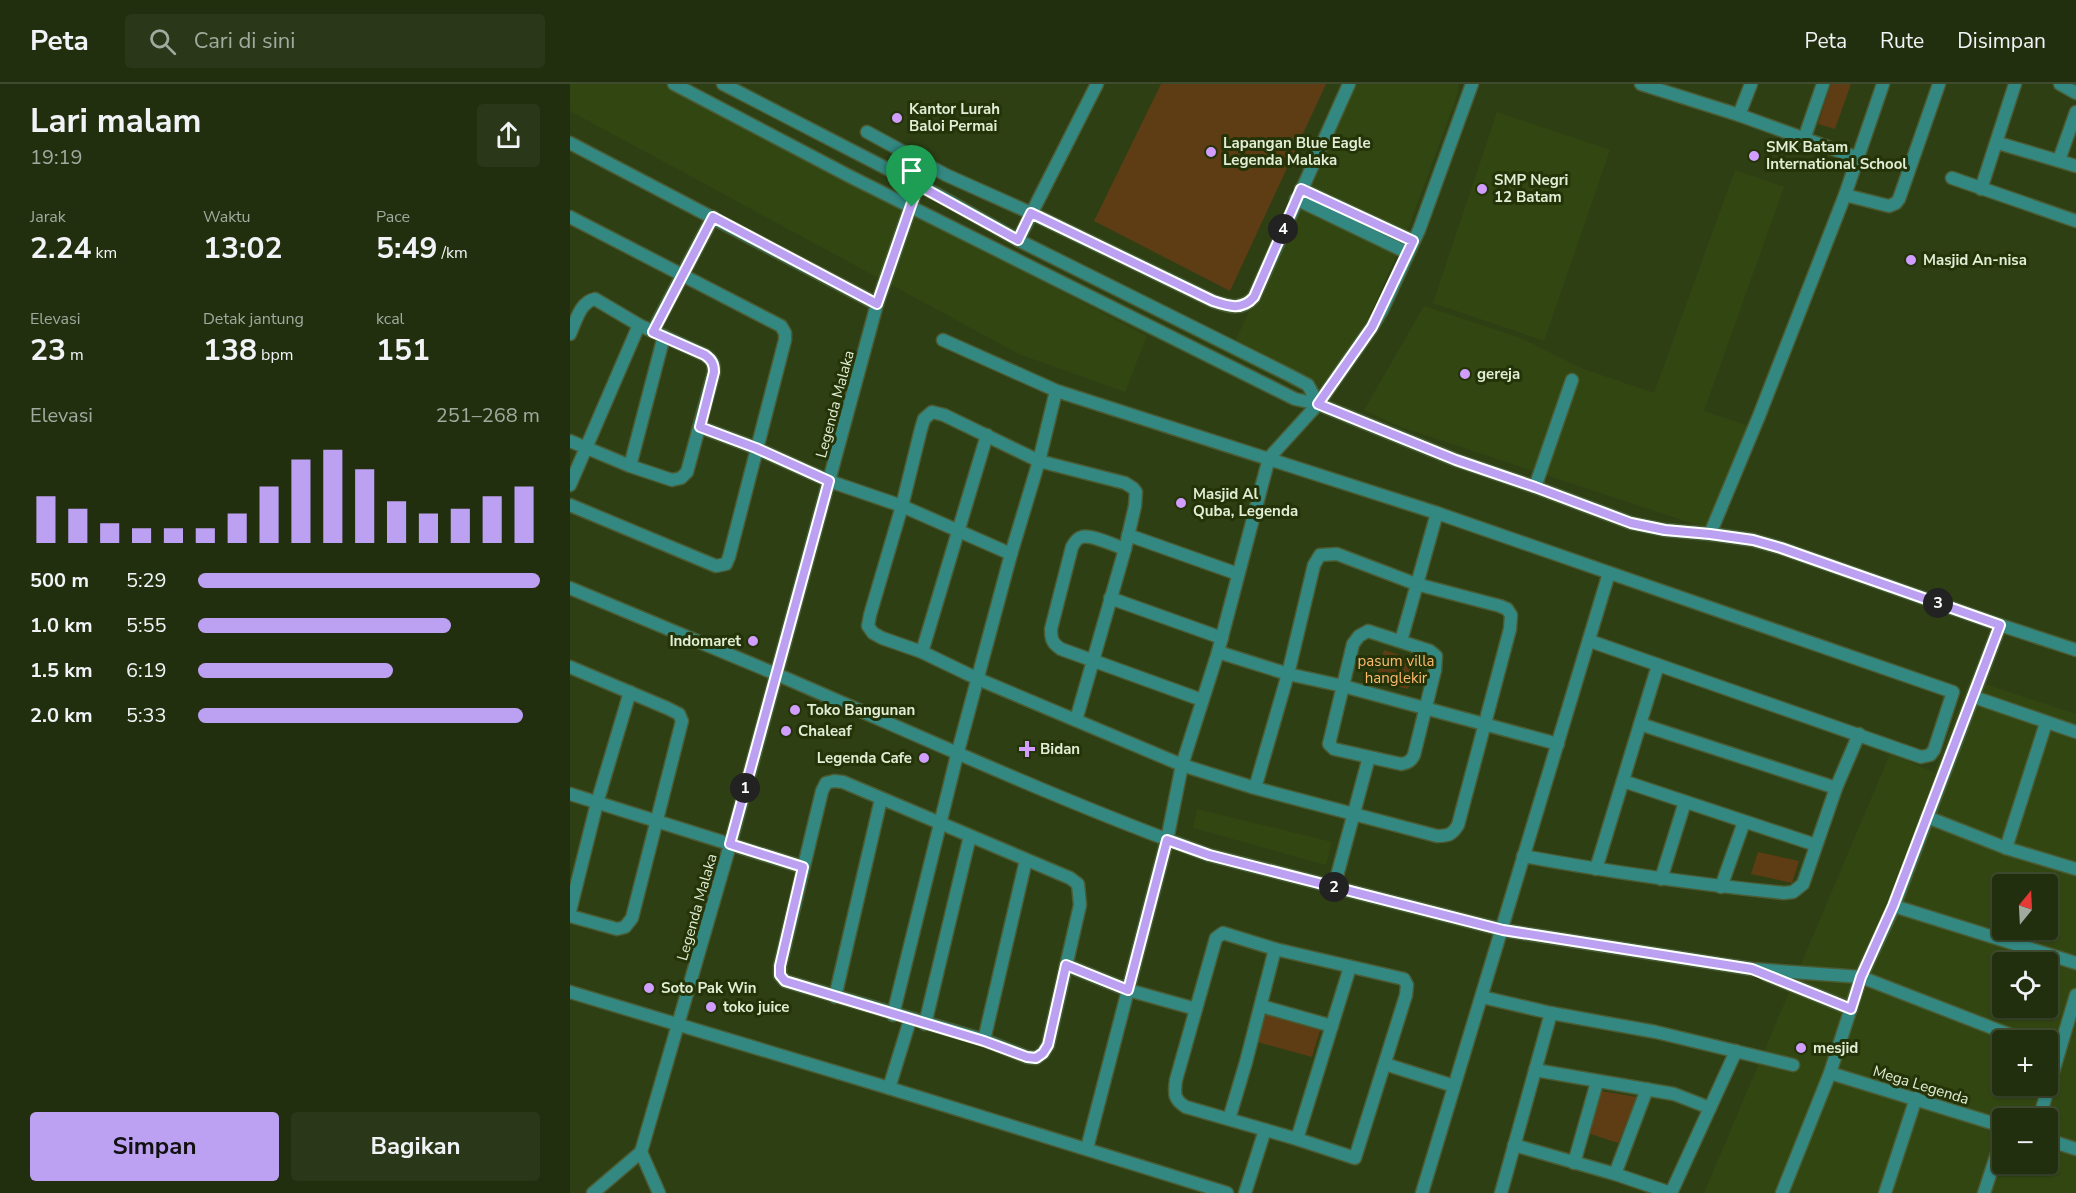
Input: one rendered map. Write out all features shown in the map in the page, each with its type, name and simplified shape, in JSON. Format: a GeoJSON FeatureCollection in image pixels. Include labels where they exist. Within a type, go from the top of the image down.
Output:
{"type":"FeatureCollection","features":[{"type":"Feature","properties":{"kind":"street"},"geometry":{"type":"LineString","coordinates":[[674,84],[912,207],[1295,399],[1318,404],[1456,460],[1640,525],[1753,540],[1781,548],[2076,650]]}},
{"type":"Feature","properties":{"kind":"street"},"geometry":{"type":"LineString","coordinates":[[723,84],[918,185],[1018,240],[1308,385],[1318,404]]}},
{"type":"Feature","properties":{"kind":"street"},"geometry":{"type":"LineString","coordinates":[[1018,240],[1097,84]]}},
{"type":"Feature","properties":{"kind":"street"},"geometry":{"type":"LineString","coordinates":[[867,132],[946,175],[1031,213],[1213,301],[1231,307],[1249,303],[1254,297],[1349,84]]}},
{"type":"Feature","properties":{"kind":"street"},"geometry":{"type":"LineString","coordinates":[[1087,1148],[1167,840],[1182,765],[1222,638],[1269,458],[1318,404],[1372,327],[1411,247],[1472,84]]}},
{"type":"Feature","properties":{"kind":"street"},"geometry":{"type":"LineString","coordinates":[[1641,84],[1739,115],[1858,158]]}},
{"type":"Feature","properties":{"kind":"street"},"geometry":{"type":"LineString","coordinates":[[1739,115],[1750,84]]}},
{"type":"Feature","properties":{"kind":"street"},"geometry":{"type":"LineString","coordinates":[[1804,139],[1823,84]]}},
{"type":"Feature","properties":{"kind":"street"},"geometry":{"type":"LineString","coordinates":[[1710,534],[1760,416],[1845,195],[1884,84]]}},
{"type":"Feature","properties":{"kind":"street"},"geometry":{"type":"LineString","coordinates":[[1845,195],[1889,206],[1896,203],[1939,84]]}},
{"type":"Feature","properties":{"kind":"street"},"geometry":{"type":"LineString","coordinates":[[2060,84],[2076,93]]}},
{"type":"Feature","properties":{"kind":"street"},"geometry":{"type":"LineString","coordinates":[[1981,189],[1998,143],[2011,86]]}},
{"type":"Feature","properties":{"kind":"street"},"geometry":{"type":"LineString","coordinates":[[2059,160],[2076,112]]}},
{"type":"Feature","properties":{"kind":"street"},"geometry":{"type":"LineString","coordinates":[[570,143],[877,304]]}},
{"type":"Feature","properties":{"kind":"street"},"geometry":{"type":"LineString","coordinates":[[1998,143],[2076,166]]}},
{"type":"Feature","properties":{"kind":"street"},"geometry":{"type":"LineString","coordinates":[[1952,178],[2076,221]]}},
{"type":"Feature","properties":{"kind":"street","name":"Legenda Malaka"},"geometry":{"type":"LineString","coordinates":[[641,1152],[730,844],[877,304],[918,185]]}},
{"type":"Feature","properties":{"kind":"street"},"geometry":{"type":"LineString","coordinates":[[1298,194],[1411,247]]}},
{"type":"Feature","properties":{"kind":"street"},"geometry":{"type":"LineString","coordinates":[[570,217],[781,326],[785,333],[726,564],[716,566],[570,505]]}},
{"type":"Feature","properties":{"kind":"street"},"geometry":{"type":"LineString","coordinates":[[630,466],[659,334],[682,275],[713,217]]}},
{"type":"Feature","properties":{"kind":"street"},"geometry":{"type":"LineString","coordinates":[[570,334],[584,305],[589,300],[595,299],[639,325],[705,355],[714,365],[687,472],[681,478],[672,480],[630,466],[570,441]]}},
{"type":"Feature","properties":{"kind":"street"},"geometry":{"type":"LineString","coordinates":[[570,484],[639,325]]}},
{"type":"Feature","properties":{"kind":"street"},"geometry":{"type":"LineString","coordinates":[[943,340],[1056,391],[1437,513],[1953,692],[1934,750],[1926,757],[1921,757],[1590,641]]}},
{"type":"Feature","properties":{"kind":"street"},"geometry":{"type":"LineString","coordinates":[[1535,487],[1572,380]]}},
{"type":"Feature","properties":{"kind":"street"},"geometry":{"type":"LineString","coordinates":[[893,1015],[957,755],[1011,554],[1039,461],[1056,391]]}},
{"type":"Feature","properties":{"kind":"street"},"geometry":{"type":"LineString","coordinates":[[1076,720],[1125,549],[1136,492],[1125,483],[1039,461],[944,415],[932,412],[924,419],[921,429],[868,626],[873,633],[882,638],[922,652],[978,679],[1182,765],[1255,788],[1354,815],[1437,836],[1447,836],[1454,832],[1458,825],[1510,629],[1511,615],[1500,606],[1416,584],[1337,554],[1320,555],[1314,564],[1288,674],[1255,788]]}},
{"type":"Feature","properties":{"kind":"street"},"geometry":{"type":"LineString","coordinates":[[700,427],[756,448],[829,481],[902,506],[1011,554]]}},
{"type":"Feature","properties":{"kind":"street"},"geometry":{"type":"LineString","coordinates":[[922,652],[987,435]]}},
{"type":"Feature","properties":{"kind":"street"},"geometry":{"type":"LineString","coordinates":[[1401,640],[1437,513]]}},
{"type":"Feature","properties":{"kind":"street"},"geometry":{"type":"LineString","coordinates":[[1128,535],[1238,574]]}},
{"type":"Feature","properties":{"kind":"street"},"geometry":{"type":"LineString","coordinates":[[1125,549],[1090,537],[1081,537],[1072,547],[1051,629],[1051,639],[1054,645],[1202,700]]}},
{"type":"Feature","properties":{"kind":"street"},"geometry":{"type":"LineString","coordinates":[[1422,1193],[1609,573]]}},
{"type":"Feature","properties":{"kind":"street"},"geometry":{"type":"LineString","coordinates":[[570,588],[776,674],[957,755],[1209,855],[1503,930],[1752,969],[1861,977],[1998,1030]]}},
{"type":"Feature","properties":{"kind":"street"},"geometry":{"type":"LineString","coordinates":[[1110,598],[1222,638]]}},
{"type":"Feature","properties":{"kind":"street"},"geometry":{"type":"LineString","coordinates":[[1782,1193],[1830,1073],[1861,977],[1893,906],[2000,625]]}},
{"type":"Feature","properties":{"kind":"street"},"geometry":{"type":"LineString","coordinates":[[1368,631],[1430,651],[1436,657],[1435,670],[1412,760],[1401,764],[1334,749],[1329,744],[1343,686],[1353,644],[1359,636],[1368,631]]}},
{"type":"Feature","properties":{"kind":"street"},"geometry":{"type":"LineString","coordinates":[[1218,652],[1288,674],[1343,686],[1425,710],[1558,744]]}},
{"type":"Feature","properties":{"kind":"street"},"geometry":{"type":"LineString","coordinates":[[1596,869],[1658,665]]}},
{"type":"Feature","properties":{"kind":"street"},"geometry":{"type":"LineString","coordinates":[[570,667],[679,714],[682,721],[632,918],[625,927],[617,929],[570,916]]}},
{"type":"Feature","properties":{"kind":"street"},"geometry":{"type":"LineString","coordinates":[[570,911],[597,803],[630,692]]}},
{"type":"Feature","properties":{"kind":"street"},"geometry":{"type":"LineString","coordinates":[[1974,697],[2076,732]]}},
{"type":"Feature","properties":{"kind":"street"},"geometry":{"type":"LineString","coordinates":[[2006,848],[2046,723]]}},
{"type":"Feature","properties":{"kind":"street"},"geometry":{"type":"LineString","coordinates":[[1640,724],[1836,788]]}},
{"type":"Feature","properties":{"kind":"street"},"geometry":{"type":"LineString","coordinates":[[1523,856],[1661,879],[1722,887],[1793,892],[1803,884],[1836,788],[1859,734]]}},
{"type":"Feature","properties":{"kind":"street"},"geometry":{"type":"LineString","coordinates":[[1334,887],[1369,757]]}},
{"type":"Feature","properties":{"kind":"street"},"geometry":{"type":"LineString","coordinates":[[1623,781],[1815,845]]}},
{"type":"Feature","properties":{"kind":"street"},"geometry":{"type":"LineString","coordinates":[[843,782],[881,799],[1070,878],[1078,884],[1080,904],[1048,1045],[1036,1058],[785,981],[780,975],[780,966],[803,867],[826,783],[843,782]]}},
{"type":"Feature","properties":{"kind":"street"},"geometry":{"type":"LineString","coordinates":[[570,794],[803,867]]}},
{"type":"Feature","properties":{"kind":"street"},"geometry":{"type":"LineString","coordinates":[[835,997],[881,799]]}},
{"type":"Feature","properties":{"kind":"street"},"geometry":{"type":"LineString","coordinates":[[1661,879],[1685,802]]}},
{"type":"Feature","properties":{"kind":"street"},"geometry":{"type":"LineString","coordinates":[[1927,817],[2006,848],[2076,869]]}},
{"type":"Feature","properties":{"kind":"street"},"geometry":{"type":"LineString","coordinates":[[1722,887],[1744,822]]}},
{"type":"Feature","properties":{"kind":"street"},"geometry":{"type":"LineString","coordinates":[[926,1024],[970,836]]}},
{"type":"Feature","properties":{"kind":"street"},"geometry":{"type":"LineString","coordinates":[[984,1041],[1026,860]]}},
{"type":"Feature","properties":{"kind":"street"},"geometry":{"type":"LineString","coordinates":[[1893,906],[2076,963]]}},
{"type":"Feature","properties":{"kind":"street"},"geometry":{"type":"LineString","coordinates":[[1223,933],[1275,949],[1350,967],[1396,976],[1404,979],[1407,985],[1406,995],[1355,1158],[1186,1107],[1178,1102],[1174,1094],[1216,938],[1223,933]]}},
{"type":"Feature","properties":{"kind":"street"},"geometry":{"type":"LineString","coordinates":[[1229,1119],[1275,949]]}},
{"type":"Feature","properties":{"kind":"street"},"geometry":{"type":"LineString","coordinates":[[1066,965],[1128,990],[1196,1009]]}},
{"type":"Feature","properties":{"kind":"street"},"geometry":{"type":"LineString","coordinates":[[1298,1139],[1350,967]]}},
{"type":"Feature","properties":{"kind":"street"},"geometry":{"type":"LineString","coordinates":[[1752,969],[1851,1009]]}},
{"type":"Feature","properties":{"kind":"street"},"geometry":{"type":"LineString","coordinates":[[570,992],[1087,1148],[1227,1193]]}},
{"type":"Feature","properties":{"kind":"street"},"geometry":{"type":"LineString","coordinates":[[2058,1040],[2076,995]]}},
{"type":"Feature","properties":{"kind":"street"},"geometry":{"type":"LineString","coordinates":[[1482,997],[1551,1013],[1656,1032],[1793,1065]]}},
{"type":"Feature","properties":{"kind":"street"},"geometry":{"type":"LineString","coordinates":[[1261,1006],[1332,1026]]}},
{"type":"Feature","properties":{"kind":"street"},"geometry":{"type":"LineString","coordinates":[[1501,1193],[1551,1013]]}},
{"type":"Feature","properties":{"kind":"street"},"geometry":{"type":"LineString","coordinates":[[889,1088],[910,1020]]}},
{"type":"Feature","properties":{"kind":"street"},"geometry":{"type":"LineString","coordinates":[[1514,1145],[1671,1193],[1736,1051]]}},
{"type":"Feature","properties":{"kind":"street"},"geometry":{"type":"LineString","coordinates":[[1385,1064],[1454,1086]]}},
{"type":"Feature","properties":{"kind":"street"},"geometry":{"type":"LineString","coordinates":[[1535,1070],[1674,1094],[1710,1108]]}},
{"type":"Feature","properties":{"kind":"street","name":"Mega Legenda"},"geometry":{"type":"LineString","coordinates":[[1830,1073],[1992,1123]]}},
{"type":"Feature","properties":{"kind":"street"},"geometry":{"type":"LineString","coordinates":[[1574,1163],[1597,1082]]}},
{"type":"Feature","properties":{"kind":"street"},"geometry":{"type":"LineString","coordinates":[[1614,1174],[1647,1089]]}},
{"type":"Feature","properties":{"kind":"street"},"geometry":{"type":"LineString","coordinates":[[1885,1193],[1916,1098]]}},
{"type":"Feature","properties":{"kind":"street"},"geometry":{"type":"LineString","coordinates":[[1245,1193],[1265,1130]]}},
{"type":"Feature","properties":{"kind":"street"},"geometry":{"type":"LineString","coordinates":[[2058,1143],[2076,1149]]}},
{"type":"Feature","properties":{"kind":"street"},"geometry":{"type":"LineString","coordinates":[[593,1193],[641,1152],[659,1193]]}},
{"type":"Feature","properties":{"kind":"street"},"geometry":{"type":"LineString","coordinates":[[1984,1193],[1992,1169]]}},
{"type":"Feature","properties":{"kind":"shaded area"},"geometry":{"type":"Polygon","coordinates":[[[570,84],[665,84],[1147,336],[1125,392],[1019,354],[570,111],[570,84]]]}},
{"type":"Feature","properties":{"kind":"shaded area"},"geometry":{"type":"Polygon","coordinates":[[[1357,84],[1458,84],[1458,93],[1409,226],[1374,307],[1353,343],[1313,396],[1229,354],[1357,84]]]}},
{"type":"Feature","properties":{"kind":"shaded area"},"geometry":{"type":"Polygon","coordinates":[[[1497,112],[1610,150],[1544,341],[1433,303],[1497,112]]]}},
{"type":"Feature","properties":{"kind":"shaded area"},"geometry":{"type":"Polygon","coordinates":[[[1735,170],[1784,187],[1704,411],[1749,426],[1709,529],[1398,426],[1364,410],[1424,306],[1523,339],[1581,368],[1654,393],[1735,170]]]}},
{"type":"Feature","properties":{"kind":"shaded area"},"geometry":{"type":"Polygon","coordinates":[[[1970,679],[2076,714],[2076,1193],[1704,1193],[1890,754],[1934,772],[1970,679]]]}},
{"type":"Feature","properties":{"kind":"shaded area"},"geometry":{"type":"Polygon","coordinates":[[[1197,809],[1332,842],[1326,865],[1193,828],[1197,809]]]}},
{"type":"Feature","properties":{"kind":"green space","name":"Lapangan Blue Eagle Legenda Malaka"},"geometry":{"type":"Polygon","coordinates":[[[1161,84],[1326,84],[1230,291],[1094,221],[1161,84]]]}},
{"type":"Feature","properties":{"kind":"green space"},"geometry":{"type":"Polygon","coordinates":[[[1831,84],[1851,84],[1835,129],[1818,124],[1831,84]]]}},
{"type":"Feature","properties":{"kind":"green space","name":"pasum villa hanglekir"},"geometry":{"type":"Polygon","coordinates":[[[1384,650],[1416,660],[1408,689],[1375,681],[1384,650]]]}},
{"type":"Feature","properties":{"kind":"green space"},"geometry":{"type":"Polygon","coordinates":[[[1758,852],[1799,861],[1792,883],[1751,874],[1758,852]]]}},
{"type":"Feature","properties":{"kind":"green space"},"geometry":{"type":"Polygon","coordinates":[[[1265,1014],[1320,1030],[1312,1057],[1257,1042],[1265,1014]]]}},
{"type":"Feature","properties":{"kind":"green space"},"geometry":{"type":"Polygon","coordinates":[[[1601,1091],[1637,1097],[1618,1143],[1588,1133],[1601,1091]]]}},
{"type":"Feature","properties":{"kind":"place","name":"Kantor Lurah Baloi Permai"},"geometry":{"type":"Point","coordinates":[897,118]}},
{"type":"Feature","properties":{"kind":"place","name":"Lapangan Blue Eagle Legenda Malaka"},"geometry":{"type":"Point","coordinates":[1211,152]}},
{"type":"Feature","properties":{"kind":"place","name":"SMK Batam International School"},"geometry":{"type":"Point","coordinates":[1754,156]}},
{"type":"Feature","properties":{"kind":"place","name":"SMP Negri 12 Batam"},"geometry":{"type":"Point","coordinates":[1482,189]}},
{"type":"Feature","properties":{"kind":"place","name":"Masjid An-nisa"},"geometry":{"type":"Point","coordinates":[1911,260]}},
{"type":"Feature","properties":{"kind":"place","name":"gereja"},"geometry":{"type":"Point","coordinates":[1465,374]}},
{"type":"Feature","properties":{"kind":"place","name":"Masjid Al Quba, Legenda"},"geometry":{"type":"Point","coordinates":[1181,503]}},
{"type":"Feature","properties":{"kind":"place","name":"Indomaret"},"geometry":{"type":"Point","coordinates":[753,641]}},
{"type":"Feature","properties":{"kind":"place","name":"Toko Bangunan"},"geometry":{"type":"Point","coordinates":[795,710]}},
{"type":"Feature","properties":{"kind":"place","name":"Chaleaf"},"geometry":{"type":"Point","coordinates":[786,731]}},
{"type":"Feature","properties":{"kind":"place","name":"Bidan"},"geometry":{"type":"Point","coordinates":[1027,749]}},
{"type":"Feature","properties":{"kind":"place","name":"Legenda Cafe"},"geometry":{"type":"Point","coordinates":[924,758]}},
{"type":"Feature","properties":{"kind":"place","name":"Soto Pak Win"},"geometry":{"type":"Point","coordinates":[649,988]}},
{"type":"Feature","properties":{"kind":"place","name":"toko juice"},"geometry":{"type":"Point","coordinates":[711,1007]}},
{"type":"Feature","properties":{"kind":"place","name":"mesjid"},"geometry":{"type":"Point","coordinates":[1801,1048]}},
{"type":"Feature","properties":{"kind":"route"},"geometry":{"type":"LineString","coordinates":[[918,185],[1018,240],[1031,213],[1213,301],[1231,307],[1249,303],[1254,297],[1301,189],[1413,241],[1382,310],[1318,404],[1456,460],[1631,523],[1665,530],[1753,540],[2000,625],[1888,919],[1861,977],[1851,1009],[1752,969],[1503,930],[1209,855],[1167,840],[1128,990],[1066,965],[1048,1045],[1036,1058],[785,981],[780,975],[780,966],[803,867],[730,844],[829,481],[756,448],[700,427],[714,365],[705,355],[653,332],[713,217],[877,304],[912,207],[918,185]]}}]}
